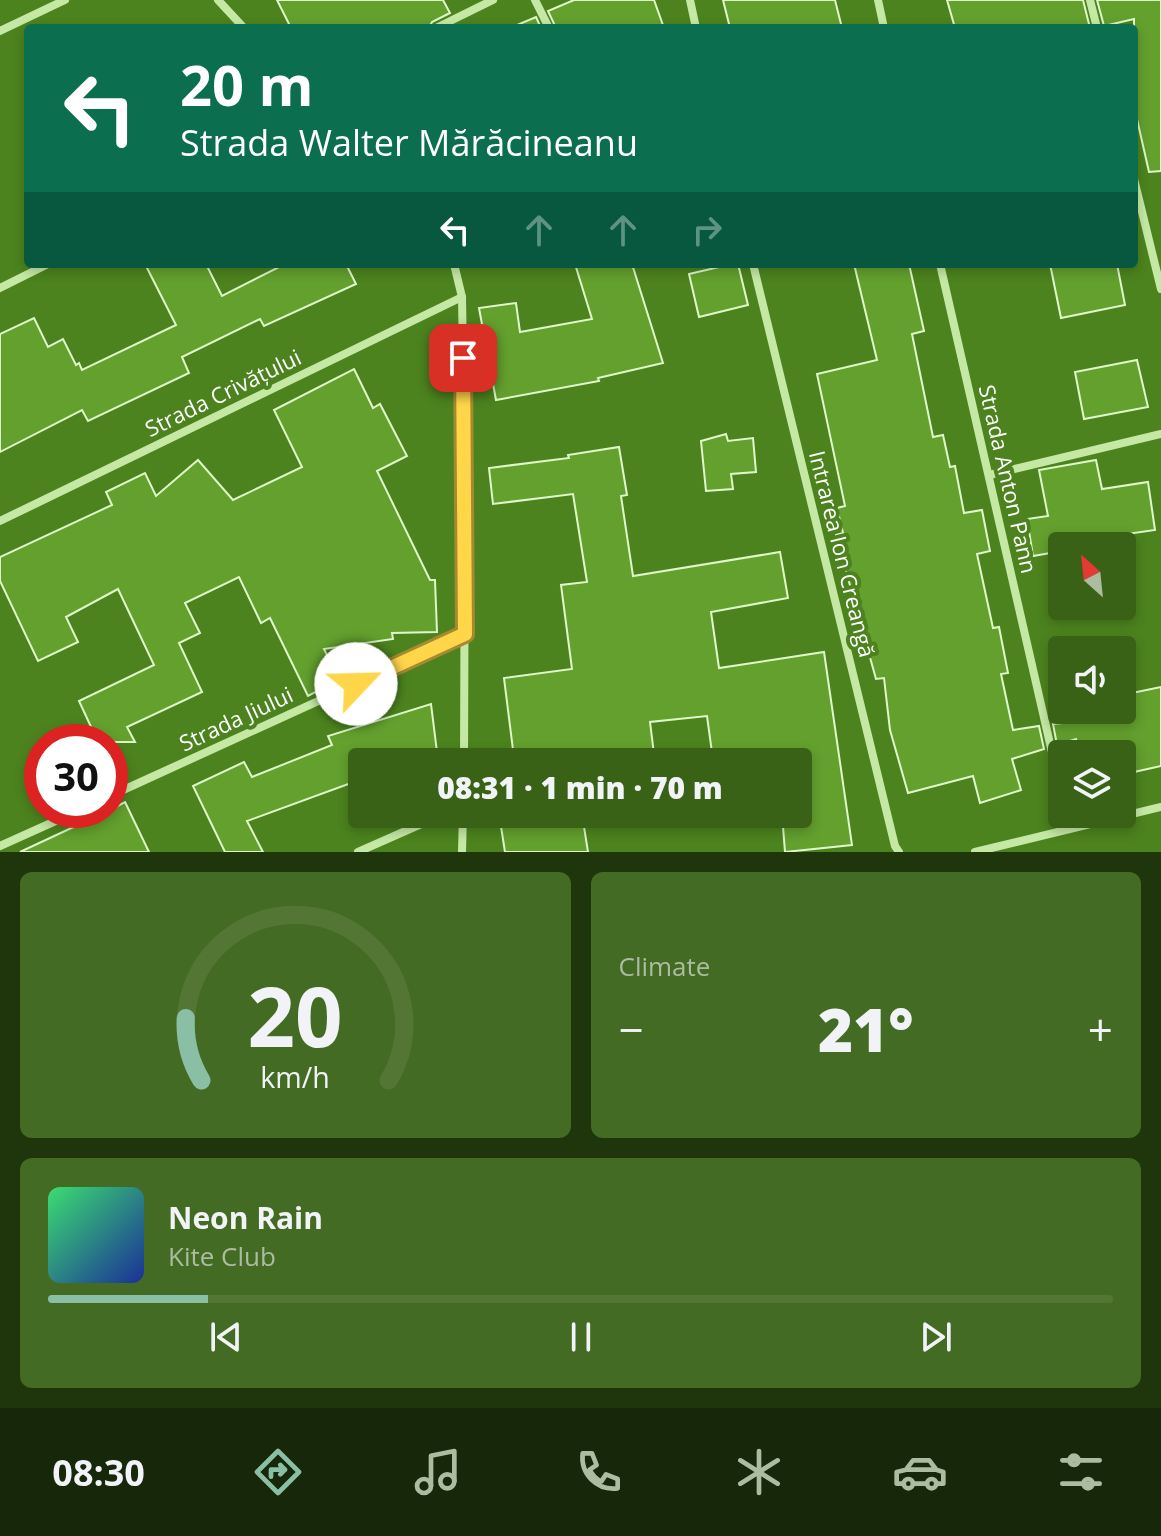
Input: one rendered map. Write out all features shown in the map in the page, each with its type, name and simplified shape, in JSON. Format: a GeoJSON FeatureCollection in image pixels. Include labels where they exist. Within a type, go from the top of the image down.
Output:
{"type":"FeatureCollection","features":[{"type":"Feature","properties":{"kind":"street"},"geometry":{"type":"LineString","coordinates":[[0,31],[65,0]]}},
{"type":"Feature","properties":{"kind":"street"},"geometry":{"type":"LineString","coordinates":[[218,0],[240,24]]}},
{"type":"Feature","properties":{"kind":"street"},"geometry":{"type":"LineString","coordinates":[[444,24],[493,0]]}},
{"type":"Feature","properties":{"kind":"street"},"geometry":{"type":"LineString","coordinates":[[535,0],[547,24]]}},
{"type":"Feature","properties":{"kind":"street"},"geometry":{"type":"LineString","coordinates":[[690,0],[695,24]]}},
{"type":"Feature","properties":{"kind":"street"},"geometry":{"type":"LineString","coordinates":[[878,0],[883,24]]}},
{"type":"Feature","properties":{"kind":"street"},"geometry":{"type":"LineString","coordinates":[[1090,0],[1096,24]]}},
{"type":"Feature","properties":{"kind":"street"},"geometry":{"type":"LineString","coordinates":[[1138,195],[1161,289]]}},
{"type":"Feature","properties":{"kind":"street"},"geometry":{"type":"LineString","coordinates":[[0,288],[40,268]]}},
{"type":"Feature","properties":{"kind":"street"},"geometry":{"type":"LineString","coordinates":[[455,268],[462,297],[464,748]]}},
{"type":"Feature","properties":{"kind":"street","name":"Intrarea Ion Creangă"},"geometry":{"type":"LineString","coordinates":[[754,268],[895,846],[899,852]]}},
{"type":"Feature","properties":{"kind":"street","name":"Strada Anton Pann"},"geometry":{"type":"LineString","coordinates":[[941,268],[1049,740]]}},
{"type":"Feature","properties":{"kind":"street","name":"Strada Crivățului"},"geometry":{"type":"LineString","coordinates":[[0,521],[462,297]]}},
{"type":"Feature","properties":{"kind":"street"},"geometry":{"type":"LineString","coordinates":[[989,475],[1161,434]]}},
{"type":"Feature","properties":{"kind":"street","name":"Strada Jiului"},"geometry":{"type":"LineString","coordinates":[[128,788],[465,634]]}},
{"type":"Feature","properties":{"kind":"street"},"geometry":{"type":"LineString","coordinates":[[975,852],[1161,807]]}},
{"type":"Feature","properties":{"kind":"street"},"geometry":{"type":"LineString","coordinates":[[0,846],[40,828]]}},
{"type":"Feature","properties":{"kind":"street"},"geometry":{"type":"LineString","coordinates":[[358,852],[412,828]]}},
{"type":"Feature","properties":{"kind":"street"},"geometry":{"type":"LineString","coordinates":[[462,852],[463,828]]}},
{"type":"Feature","properties":{"kind":"building"},"geometry":{"type":"Polygon","coordinates":[[[277,0],[443,0],[450,13],[431,24],[289,24],[277,0]]]}},
{"type":"Feature","properties":{"kind":"building"},"geometry":{"type":"Polygon","coordinates":[[[574,0],[654,0],[663,24],[554,24],[548,11],[574,0]]]}},
{"type":"Feature","properties":{"kind":"building"},"geometry":{"type":"Polygon","coordinates":[[[723,0],[835,0],[841,24],[729,24],[723,0]]]}},
{"type":"Feature","properties":{"kind":"building"},"geometry":{"type":"Polygon","coordinates":[[[947,0],[1083,0],[1089,24],[954,24],[947,0]]]}},
{"type":"Feature","properties":{"kind":"building"},"geometry":{"type":"Polygon","coordinates":[[[1097,0],[1161,0],[1161,171],[1149,172],[1138,124],[1138,24],[1134,24],[1134,19],[1103,24],[1097,0]]]}},
{"type":"Feature","properties":{"kind":"building"},"geometry":{"type":"Polygon","coordinates":[[[536,17],[539,24],[519,24],[536,17]]]}},
{"type":"Feature","properties":{"kind":"building"},"geometry":{"type":"Polygon","coordinates":[[[147,268],[208,268],[222,296],[277,268],[348,268],[356,284],[264,326],[260,319],[182,357],[189,373],[88,421],[82,410],[0,452],[0,334],[34,318],[48,347],[63,339],[76,365],[79,363],[82,370],[176,325],[147,268]]]}},
{"type":"Feature","properties":{"kind":"building"},"geometry":{"type":"Polygon","coordinates":[[[576,268],[633,268],[663,363],[598,378],[599,381],[496,400],[479,308],[516,303],[520,332],[592,319],[576,268]]]}},
{"type":"Feature","properties":{"kind":"building"},"geometry":{"type":"Polygon","coordinates":[[[715,268],[739,268],[748,305],[699,317],[689,274],[715,268]]]}},
{"type":"Feature","properties":{"kind":"building"},"geometry":{"type":"Polygon","coordinates":[[[855,268],[910,268],[924,331],[912,334],[933,437],[943,435],[950,467],[955,466],[964,513],[982,510],[990,551],[977,554],[993,628],[999,627],[1008,673],[1001,674],[1013,730],[1039,726],[1044,749],[1012,759],[1021,790],[980,803],[973,776],[908,793],[890,730],[884,678],[876,679],[836,535],[843,533],[837,508],[845,506],[817,374],[877,360],[855,268]]]}},
{"type":"Feature","properties":{"kind":"building"},"geometry":{"type":"Polygon","coordinates":[[[1051,268],[1118,268],[1125,305],[1061,318],[1051,268]]]}},
{"type":"Feature","properties":{"kind":"building"},"geometry":{"type":"Polygon","coordinates":[[[1137,360],[1148,407],[1084,419],[1075,372],[1137,360]]]}},
{"type":"Feature","properties":{"kind":"building"},"geometry":{"type":"Polygon","coordinates":[[[354,369],[373,408],[380,404],[407,456],[377,471],[430,580],[435,580],[437,632],[392,633],[393,639],[324,649],[339,680],[308,696],[270,618],[261,623],[239,577],[185,603],[200,633],[179,643],[202,692],[128,727],[128,724],[90,724],[79,701],[154,665],[118,589],[66,617],[78,642],[38,661],[0,581],[0,557],[112,505],[106,492],[145,473],[156,496],[198,460],[233,500],[302,467],[274,410],[354,369]]]}},
{"type":"Feature","properties":{"kind":"building"},"geometry":{"type":"Polygon","coordinates":[[[726,434],[728,441],[753,438],[756,472],[731,474],[733,489],[706,491],[701,441],[726,434]]]}},
{"type":"Feature","properties":{"kind":"building"},"geometry":{"type":"Polygon","coordinates":[[[619,447],[627,495],[621,496],[633,576],[780,552],[788,598],[711,612],[719,668],[824,652],[852,845],[785,852],[783,828],[812,828],[812,748],[711,748],[707,716],[650,722],[653,748],[513,748],[504,678],[572,669],[561,585],[587,582],[573,494],[493,504],[489,468],[569,458],[568,455],[619,447]]]}},
{"type":"Feature","properties":{"kind":"building"},"geometry":{"type":"Polygon","coordinates":[[[1096,460],[1102,489],[1148,482],[1155,530],[1048,532],[1048,553],[1033,556],[1027,519],[1048,516],[1039,470],[1096,460]]]}},
{"type":"Feature","properties":{"kind":"building"},"geometry":{"type":"Polygon","coordinates":[[[1161,687],[1161,766],[1136,772],[1136,740],[1056,740],[1053,724],[1136,724],[1136,692],[1161,687]]]}},
{"type":"Feature","properties":{"kind":"building"},"geometry":{"type":"Polygon","coordinates":[[[431,704],[436,748],[348,748],[348,784],[247,821],[263,852],[225,852],[193,786],[244,762],[252,777],[332,745],[328,736],[431,704]]]}},
{"type":"Feature","properties":{"kind":"building"},"geometry":{"type":"Polygon","coordinates":[[[128,729],[135,742],[128,742],[128,729]]]}},
{"type":"Feature","properties":{"kind":"building"},"geometry":{"type":"Polygon","coordinates":[[[128,808],[149,852],[20,852],[71,828],[128,828],[128,808]]]}},
{"type":"Feature","properties":{"kind":"building"},"geometry":{"type":"Polygon","coordinates":[[[501,828],[584,828],[588,852],[505,852],[501,828]]]}},
{"type":"Feature","properties":{"kind":"route"},"geometry":{"type":"LineString","coordinates":[[356,684],[465,634],[463,358]]}}]}
